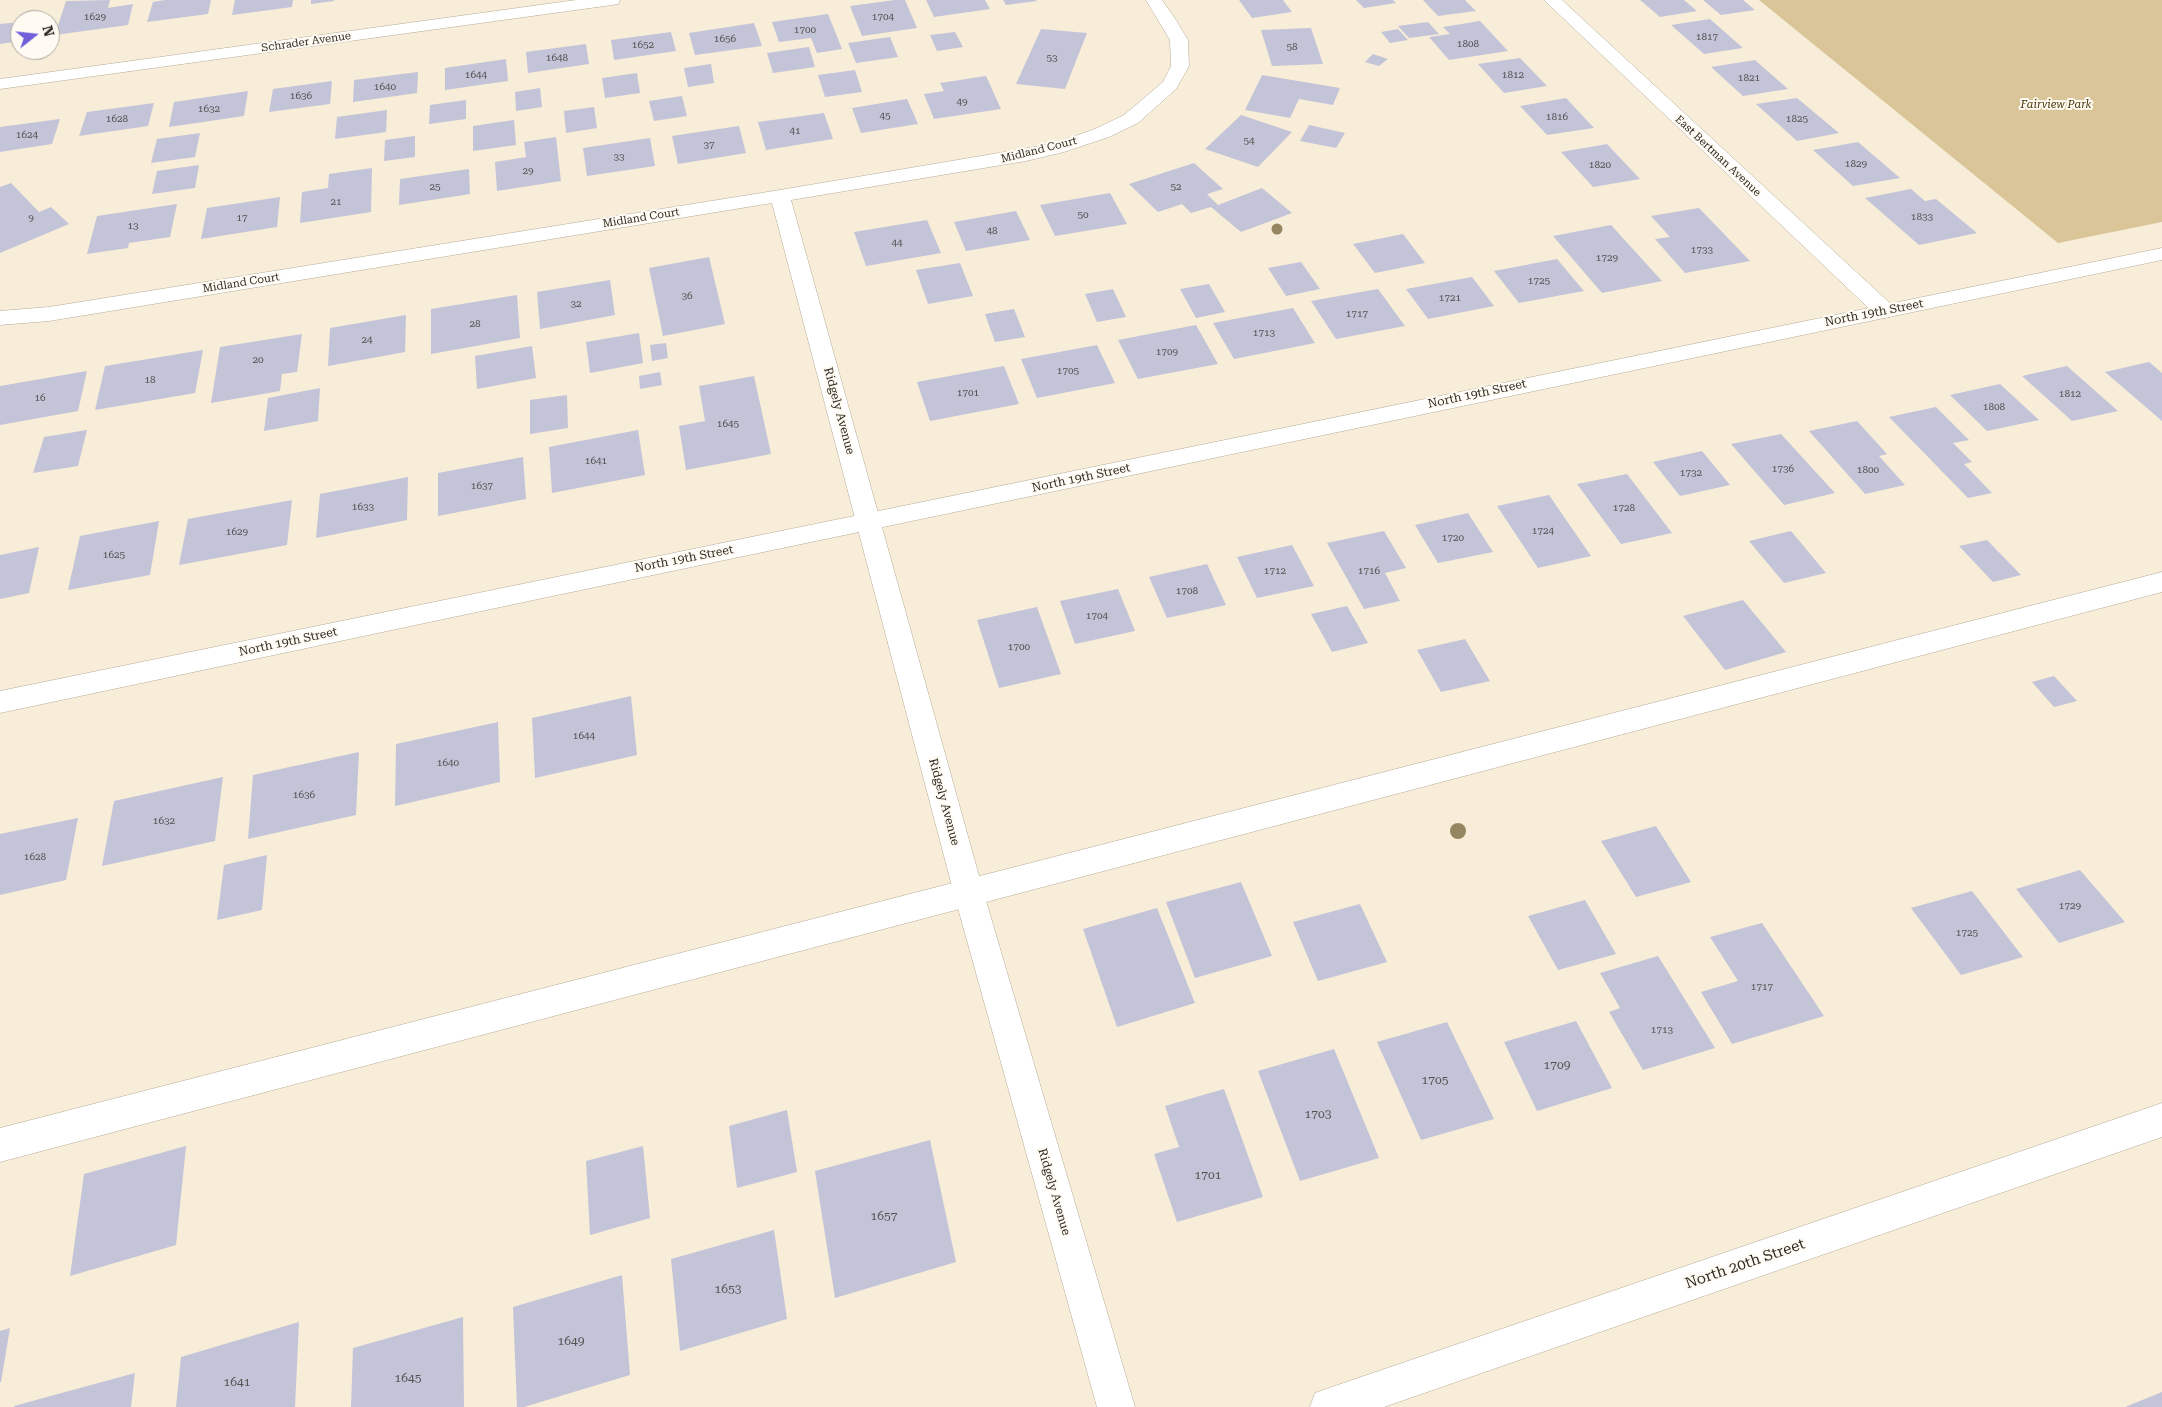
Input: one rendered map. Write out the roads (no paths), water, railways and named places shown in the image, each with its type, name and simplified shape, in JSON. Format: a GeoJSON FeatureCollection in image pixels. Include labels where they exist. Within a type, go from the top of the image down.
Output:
{"type":"FeatureCollection","features":[{"type":"Feature","properties":{"kind":"street","name":"Schrader Avenue"},"geometry":{"type":"LineString","coordinates":[[0,84],[612,0]]}},
{"type":"Feature","properties":{"kind":"street","name":"Midland Court"},"geometry":{"type":"LineString","coordinates":[[0,318],[49,314],[1026,155],[1102,133],[1131,119],[1170,85],[1180,66],[1178,40],[1168,20],[1154,0]]}},
{"type":"Feature","properties":{"kind":"street","name":"East Bertman Avenue"},"geometry":{"type":"LineString","coordinates":[[1552,0],[1885,311]]}},
{"type":"Feature","properties":{"kind":"street","name":"Ridgely Avenue"},"geometry":{"type":"LineString","coordinates":[[780,196],[870,522],[969,894],[1116,1407]]}},
{"type":"Feature","properties":{"kind":"street","name":"North 19th Street"},"geometry":{"type":"LineString","coordinates":[[0,702],[2162,254]]}},
{"type":"Feature","properties":{"kind":"street"},"geometry":{"type":"LineString","coordinates":[[0,1145],[2162,582]]}},
{"type":"Feature","properties":{"kind":"street","name":"North 20th Street"},"geometry":{"type":"LineString","coordinates":[[1329,1407],[2162,1120]]}},
{"type":"Feature","properties":{"kind":"park label","name":"Fairview Park"},"geometry":{"type":"Point","coordinates":[2056,105]}}]}
